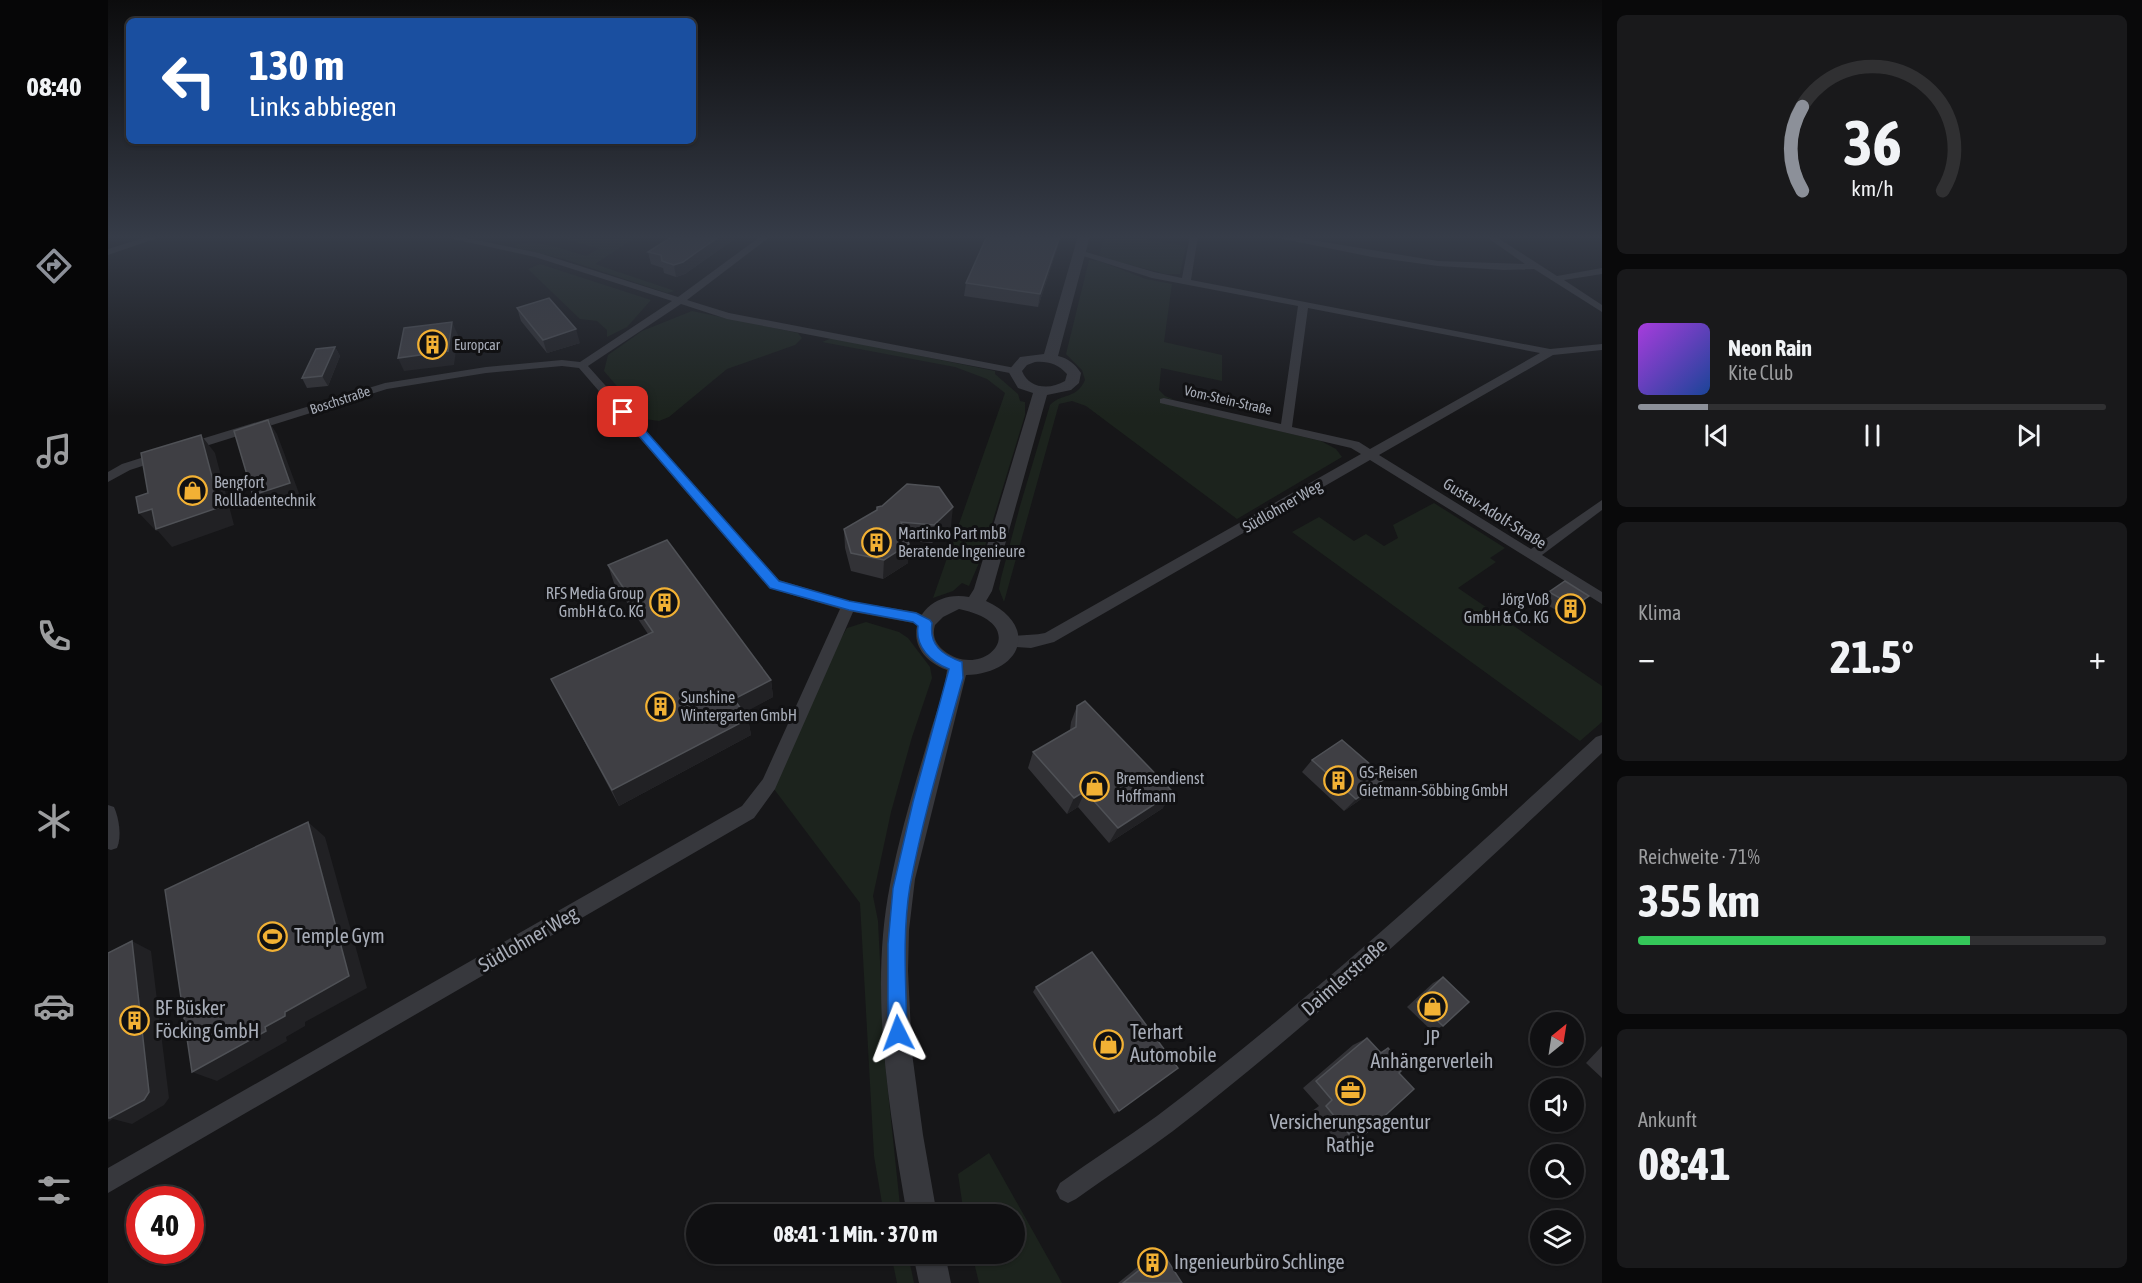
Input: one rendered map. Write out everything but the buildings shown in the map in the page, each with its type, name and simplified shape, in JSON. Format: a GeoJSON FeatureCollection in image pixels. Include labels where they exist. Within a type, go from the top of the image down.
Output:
{"type":"FeatureCollection","features":[{"type":"Feature","properties":{"kind":"street"},"geometry":{"type":"LineString","coordinates":[[664,296],[728,316],[1015,371]]}},
{"type":"Feature","properties":{"kind":"street"},"geometry":{"type":"LineString","coordinates":[[687,296],[582,365],[774,585],[849,606],[916,618],[926,623]]}},
{"type":"Feature","properties":{"kind":"street"},"geometry":{"type":"LineString","coordinates":[[1050,358],[1067,296]]}},
{"type":"Feature","properties":{"kind":"street"},"geometry":{"type":"LineString","coordinates":[[1257,296],[1550,352],[1602,347]]}},
{"type":"Feature","properties":{"kind":"street"},"geometry":{"type":"LineString","coordinates":[[1582,296],[1602,309]]}},
{"type":"Feature","properties":{"kind":"street"},"geometry":{"type":"LineString","coordinates":[[1286,429],[1303,305]]}},
{"type":"Feature","properties":{"kind":"street","name":"Südlohner Weg"},"geometry":{"type":"LineString","coordinates":[[1009,642],[1031,642],[1049,638],[1550,352]]}},
{"type":"Feature","properties":{"kind":"street"},"geometry":{"type":"LineString","coordinates":[[1030,358],[1050,358],[1071,368],[1075,379],[1067,387],[1041,391],[1019,381],[1015,371],[1017,365],[1030,358]]}},
{"type":"Feature","properties":{"kind":"street","name":"Boschstraße"},"geometry":{"type":"LineString","coordinates":[[108,478],[126,467],[385,386],[486,370],[562,363],[582,365]]}},
{"type":"Feature","properties":{"kind":"street"},"geometry":{"type":"LineString","coordinates":[[975,603],[983,591],[1041,391]]}},
{"type":"Feature","properties":{"kind":"street","name":"Vom-Stein-Straße"},"geometry":{"type":"LineString","coordinates":[[1164,401],[1355,445],[1371,455]]}},
{"type":"Feature","properties":{"kind":"street","name":"Gustav-Adolf-Straße"},"geometry":{"type":"LineString","coordinates":[[1371,455],[1602,599]]}},
{"type":"Feature","properties":{"kind":"street"},"geometry":{"type":"LineString","coordinates":[[1532,555],[1602,504]]}},
{"type":"Feature","properties":{"kind":"street"},"geometry":{"type":"LineString","coordinates":[[959,602],[975,603],[990,609],[1001,618],[1008,629],[1009,642],[1005,652],[989,664],[971,668],[944,661],[927,644],[924,633],[926,623],[933,613],[945,605],[959,602]]}},
{"type":"Feature","properties":{"kind":"street","name":"Südlohner Weg"},"geometry":{"type":"LineString","coordinates":[[108,1180],[748,812],[769,784],[849,606]]}},
{"type":"Feature","properties":{"kind":"street"},"geometry":{"type":"LineString","coordinates":[[920,1204],[901,1074],[896,1012],[897,944],[902,888],[921,802],[956,678],[957,666]]}},
{"type":"Feature","properties":{"kind":"street","name":"Daimlerstraße"},"geometry":{"type":"LineString","coordinates":[[1068,1191],[1164,1124],[1303,1013],[1441,892],[1602,742]]}},
{"type":"Feature","properties":{"kind":"street"},"geometry":{"type":"LineString","coordinates":[[108,813],[111,842]]}},
{"type":"Feature","properties":{"kind":"street"},"geometry":{"type":"LineString","coordinates":[[931,1264],[935,1283]]}},
{"type":"Feature","properties":{"kind":"shaded area"},"geometry":{"type":"Polygon","coordinates":[[[556,296],[638,296],[651,300],[627,327],[607,337],[607,330],[597,321],[580,319],[556,296]]]}},
{"type":"Feature","properties":{"kind":"shaded area"},"geometry":{"type":"Polygon","coordinates":[[[1080,296],[1170,296],[1164,342],[1222,355],[1222,381],[1161,368],[1159,390],[1165,396],[1175,400],[1164,398],[1163,403],[1321,441],[1336,449],[1342,457],[1237,519],[1086,406],[1072,401],[1059,404],[1004,602],[999,589],[1001,578],[1050,405],[1078,391],[1085,380],[1082,370],[1066,354],[1080,296]]]}},
{"type":"Feature","properties":{"kind":"shaded area"},"geometry":{"type":"Polygon","coordinates":[[[692,311],[798,333],[802,338],[795,345],[727,369],[669,417],[659,421],[645,419],[604,371],[608,355],[642,331],[692,311]]]}},
{"type":"Feature","properties":{"kind":"shaded area"},"geometry":{"type":"Polygon","coordinates":[[[832,338],[995,371],[995,374],[1018,394],[1020,401],[1025,402],[1025,415],[982,556],[969,586],[962,583],[953,591],[933,598],[1005,393],[987,379],[955,367],[822,342],[832,338]]]}},
{"type":"Feature","properties":{"kind":"shaded area"},"geometry":{"type":"Polygon","coordinates":[[[1434,503],[1505,548],[1490,558],[1496,562],[1458,588],[1602,686],[1602,722],[1580,741],[1292,532],[1319,517],[1354,541],[1366,534],[1384,546],[1398,538],[1393,525],[1434,503]]]}},
{"type":"Feature","properties":{"kind":"shaded area"},"geometry":{"type":"Polygon","coordinates":[[[866,622],[899,632],[908,638],[930,667],[932,678],[912,737],[891,812],[873,896],[878,921],[885,1063],[900,1204],[882,1204],[874,1156],[860,903],[771,785],[830,657],[847,628],[866,622]]]}},
{"type":"Feature","properties":{"kind":"shaded area"},"geometry":{"type":"Polygon","coordinates":[[[989,1153],[1018,1204],[962,1204],[958,1174],[989,1153]]]}},
{"type":"Feature","properties":{"kind":"shaded area"},"geometry":{"type":"Polygon","coordinates":[[[1025,1217],[1062,1283],[979,1283],[974,1264],[1025,1264],[1025,1217]]]}},
{"type":"Feature","properties":{"kind":"shaded area"},"geometry":{"type":"Polygon","coordinates":[[[893,1264],[910,1264],[914,1283],[897,1283],[893,1264]]]}},
{"type":"Feature","properties":{"kind":"place","name":"Europcar"},"geometry":{"type":"Point","coordinates":[433,345]}},
{"type":"Feature","properties":{"kind":"place","name":"Bengfort Rollladentechnik"},"geometry":{"type":"Point","coordinates":[193,491]}},
{"type":"Feature","properties":{"kind":"place","name":"Martinko Part mbB Beratende Ingenieure"},"geometry":{"type":"Point","coordinates":[877,542]}},
{"type":"Feature","properties":{"kind":"place","name":"RFS Media Group GmbH & Co. KG"},"geometry":{"type":"Point","coordinates":[665,602]}},
{"type":"Feature","properties":{"kind":"place","name":"Jörg Voß GmbH & Co. KG"},"geometry":{"type":"Point","coordinates":[1570,608]}},
{"type":"Feature","properties":{"kind":"place","name":"Sunshine Wintergarten GmbH"},"geometry":{"type":"Point","coordinates":[660,706]}},
{"type":"Feature","properties":{"kind":"place","name":"GS-Reisen Gietmann-Söbbing GmbH"},"geometry":{"type":"Point","coordinates":[1338,781]}},
{"type":"Feature","properties":{"kind":"place","name":"Bremsendienst Hoffmann"},"geometry":{"type":"Point","coordinates":[1095,787]}},
{"type":"Feature","properties":{"kind":"place","name":"Temple Gym"},"geometry":{"type":"Point","coordinates":[273,936]}},
{"type":"Feature","properties":{"kind":"place","name":"JP Anhängerverleih"},"geometry":{"type":"Point","coordinates":[1432,1007]}},
{"type":"Feature","properties":{"kind":"place","name":"BF Büsker Föcking GmbH"},"geometry":{"type":"Point","coordinates":[134,1020]}},
{"type":"Feature","properties":{"kind":"place","name":"Terhart Automobile"},"geometry":{"type":"Point","coordinates":[1109,1044]}},
{"type":"Feature","properties":{"kind":"place","name":"Versicherungsagentur Rathje"},"geometry":{"type":"Point","coordinates":[1350,1091]}},
{"type":"Feature","properties":{"kind":"place","name":"Ingenieurbüro Schlinge"},"geometry":{"type":"Point","coordinates":[1153,1262]}},
{"type":"Feature","properties":{"kind":"route"},"geometry":{"type":"LineString","coordinates":[[623,412],[774,585],[849,606],[916,618],[926,623],[924,633],[927,644],[934,653],[944,661],[957,666],[956,678],[921,802],[902,888],[897,944],[898,1033]]}}]}
